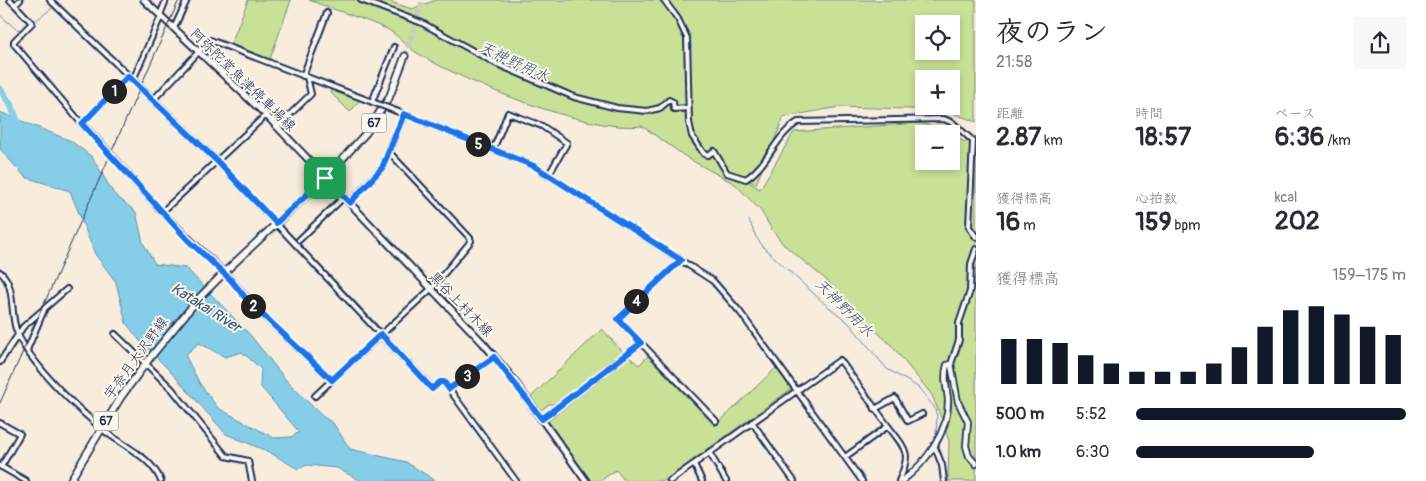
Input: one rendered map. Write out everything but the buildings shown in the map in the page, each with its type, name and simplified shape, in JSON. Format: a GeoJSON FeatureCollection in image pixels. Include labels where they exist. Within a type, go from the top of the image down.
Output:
{"type":"FeatureCollection","features":[{"type":"Feature","properties":{"kind":"main road","name":"阿弥陀堂魚津停車場線"},"geometry":{"type":"LineString","coordinates":[[144,0],[266,115],[325,178]]}},
{"type":"Feature","properties":{"kind":"main road","name":"宇奈月大沢野線"},"geometry":{"type":"LineString","coordinates":[[70,481],[102,428],[147,361],[199,298],[325,178],[372,126],[389,98],[405,56]]}},
{"type":"Feature","properties":{"kind":"main road","name":"黒谷上村木線"},"geometry":{"type":"LineString","coordinates":[[325,178],[494,357],[542,419],[586,481]]}},
{"type":"Feature","properties":{"kind":"street"},"geometry":{"type":"LineString","coordinates":[[10,0],[32,23],[14,41],[14,44],[82,124],[114,157],[130,179],[231,280],[257,310],[332,380]]}},
{"type":"Feature","properties":{"kind":"street"},"geometry":{"type":"LineString","coordinates":[[15,5],[20,0]]}},
{"type":"Feature","properties":{"kind":"street"},"geometry":{"type":"LineString","coordinates":[[50,0],[217,161],[432,389],[440,382],[444,382],[516,481]]}},
{"type":"Feature","properties":{"kind":"street"},"geometry":{"type":"LineString","coordinates":[[132,80],[166,0]]}},
{"type":"Feature","properties":{"kind":"street"},"geometry":{"type":"LineString","coordinates":[[174,28],[187,0]]}},
{"type":"Feature","properties":{"kind":"street"},"geometry":{"type":"LineString","coordinates":[[361,0],[422,23],[497,64],[574,97],[631,110],[656,110],[669,100],[673,102],[674,108],[688,108]]}},
{"type":"Feature","properties":{"kind":"street"},"geometry":{"type":"LineString","coordinates":[[664,0],[678,19],[687,38],[688,108],[692,136],[699,150],[708,156],[714,152],[727,173],[746,180],[755,174],[784,132],[798,122],[944,119],[953,123],[973,140],[969,227],[976,237]]}},
{"type":"Feature","properties":{"kind":"street"},"geometry":{"type":"LineString","coordinates":[[277,126],[311,94],[305,77],[327,14]]}},
{"type":"Feature","properties":{"kind":"street"},"geometry":{"type":"LineString","coordinates":[[153,100],[210,40],[534,166],[713,281],[724,291],[862,481]]}},
{"type":"Feature","properties":{"kind":"street"},"geometry":{"type":"LineString","coordinates":[[373,103],[394,47]]}},
{"type":"Feature","properties":{"kind":"street"},"geometry":{"type":"LineString","coordinates":[[82,124],[128,76]]}},
{"type":"Feature","properties":{"kind":"street"},"geometry":{"type":"LineString","coordinates":[[493,150],[508,113],[542,126],[568,143],[548,176]]}},
{"type":"Feature","properties":{"kind":"street"},"geometry":{"type":"LineString","coordinates":[[350,203],[382,168],[404,114]]}},
{"type":"Feature","properties":{"kind":"street"},"geometry":{"type":"LineString","coordinates":[[162,212],[266,115]]}},
{"type":"Feature","properties":{"kind":"street"},"geometry":{"type":"LineString","coordinates":[[315,396],[446,273],[470,241],[470,238],[389,152]]}},
{"type":"Feature","properties":{"kind":"street"},"geometry":{"type":"LineString","coordinates":[[971,196],[976,192]]}},
{"type":"Feature","properties":{"kind":"street"},"geometry":{"type":"LineString","coordinates":[[299,240],[344,197]]}},
{"type":"Feature","properties":{"kind":"street"},"geometry":{"type":"LineString","coordinates":[[976,249],[970,264],[970,291],[962,315],[959,340],[951,364],[958,402],[968,422],[966,446],[969,456],[976,464]]}},
{"type":"Feature","properties":{"kind":"street"},"geometry":{"type":"LineString","coordinates":[[681,260],[618,319],[716,422]]}},
{"type":"Feature","properties":{"kind":"street"},"geometry":{"type":"LineString","coordinates":[[0,272],[8,281],[11,289],[11,314],[17,334],[26,350],[51,381],[102,428],[145,460],[158,474],[161,481]]}},
{"type":"Feature","properties":{"kind":"street"},"geometry":{"type":"LineString","coordinates":[[0,362],[17,334],[67,289]]}},
{"type":"Feature","properties":{"kind":"street"},"geometry":{"type":"LineString","coordinates":[[26,350],[45,308]]}},
{"type":"Feature","properties":{"kind":"street"},"geometry":{"type":"LineString","coordinates":[[115,334],[147,361],[226,456],[248,460],[252,481]]}},
{"type":"Feature","properties":{"kind":"street"},"geometry":{"type":"LineString","coordinates":[[542,419],[641,343]]}},
{"type":"Feature","properties":{"kind":"street"},"geometry":{"type":"LineString","coordinates":[[449,389],[494,357]]}},
{"type":"Feature","properties":{"kind":"street"},"geometry":{"type":"LineString","coordinates":[[670,481],[840,360],[904,447],[907,458],[900,481]]}},
{"type":"Feature","properties":{"kind":"street"},"geometry":{"type":"LineString","coordinates":[[900,481],[924,462],[934,445],[947,412],[944,372],[947,365],[951,364]]}},
{"type":"Feature","properties":{"kind":"street"},"geometry":{"type":"LineString","coordinates":[[875,409],[895,398],[908,421],[922,414]]}},
{"type":"Feature","properties":{"kind":"street"},"geometry":{"type":"LineString","coordinates":[[752,422],[792,480]]}},
{"type":"Feature","properties":{"kind":"street"},"geometry":{"type":"LineString","coordinates":[[0,423],[20,434],[0,466],[26,481]]}},
{"type":"Feature","properties":{"kind":"street"},"geometry":{"type":"LineString","coordinates":[[845,457],[888,426]]}},
{"type":"Feature","properties":{"kind":"street"},"geometry":{"type":"LineString","coordinates":[[934,445],[942,465],[944,481]]}},
{"type":"Feature","properties":{"kind":"street"},"geometry":{"type":"LineString","coordinates":[[709,452],[726,481]]}},
{"type":"Feature","properties":{"kind":"street"},"geometry":{"type":"LineString","coordinates":[[694,464],[702,481]]}},
{"type":"Feature","properties":{"kind":"green space"},"geometry":{"type":"Polygon","coordinates":[[[248,0],[291,0],[270,59],[231,44],[248,0]]]}},
{"type":"Feature","properties":{"kind":"green space"},"geometry":{"type":"Polygon","coordinates":[[[309,0],[385,0],[412,9],[436,0],[658,0],[680,15],[667,0],[976,0],[976,122],[958,115],[960,115],[960,70],[915,70],[915,109],[839,107],[784,117],[756,184],[736,174],[760,189],[794,132],[919,123],[928,125],[915,125],[915,170],[960,170],[960,139],[964,142],[976,136],[976,481],[948,481],[949,441],[932,395],[891,345],[838,295],[829,282],[784,245],[772,230],[761,211],[735,184],[689,159],[642,126],[618,126],[590,122],[559,114],[494,91],[438,65],[417,53],[395,34],[368,21],[309,0]]]}},
{"type":"Feature","properties":{"kind":"green space"},"geometry":{"type":"Polygon","coordinates":[[[332,89],[360,100],[350,112],[330,92],[332,89]]]}},
{"type":"Feature","properties":{"kind":"green space"},"geometry":{"type":"Polygon","coordinates":[[[602,329],[623,352],[559,404],[549,404],[541,410],[531,397],[602,329]]]}},
{"type":"Feature","properties":{"kind":"green space"},"geometry":{"type":"Polygon","coordinates":[[[648,356],[715,426],[776,368],[791,389],[664,481],[625,481],[616,470],[600,481],[591,481],[548,421],[629,357],[639,365],[648,356]]]}},
{"type":"Feature","properties":{"kind":"water"},"geometry":{"type":"Polygon","coordinates":[[[0,112],[71,141],[92,157],[114,194],[136,212],[143,243],[155,264],[186,268],[251,336],[286,380],[322,416],[333,423],[350,449],[406,462],[436,481],[361,481],[337,468],[307,465],[298,469],[269,452],[226,434],[169,370],[140,341],[126,323],[116,282],[95,254],[70,191],[25,177],[0,149],[0,112]],[[199,343],[185,355],[200,384],[218,408],[274,438],[291,437],[299,432],[260,386],[261,369],[242,352],[225,357],[199,343]]]}},
{"type":"Feature","properties":{"kind":"waterway","name":"天神野用水"},"geometry":{"type":"LineString","coordinates":[[370,0],[412,17]]}},
{"type":"Feature","properties":{"kind":"waterway"},"geometry":{"type":"LineString","coordinates":[[58,5],[132,77]]}},
{"type":"Feature","properties":{"kind":"waterway"},"geometry":{"type":"LineString","coordinates":[[34,22],[55,6]]}},
{"type":"Feature","properties":{"kind":"waterway"},"geometry":{"type":"LineString","coordinates":[[0,15],[16,29],[23,30]]}},
{"type":"Feature","properties":{"kind":"waterway","name":"天神野用水"},"geometry":{"type":"LineString","coordinates":[[422,26],[493,65],[560,95],[624,112],[660,112]]}},
{"type":"Feature","properties":{"kind":"waterway","name":"Katakai River"},"geometry":{"type":"LineString","coordinates":[[0,89],[11,105],[19,126]]}},
{"type":"Feature","properties":{"kind":"waterway"},"geometry":{"type":"LineString","coordinates":[[234,176],[276,219]]}},
{"type":"Feature","properties":{"kind":"waterway","name":"天神野用水"},"geometry":{"type":"LineString","coordinates":[[749,220],[756,237],[764,248],[825,304],[848,322],[887,369],[918,387],[934,407],[937,416],[936,433]]}},
{"type":"Feature","properties":{"kind":"waterway"},"geometry":{"type":"LineString","coordinates":[[281,224],[435,385]]}},
{"type":"Feature","properties":{"kind":"waterway"},"geometry":{"type":"LineString","coordinates":[[0,275],[7,288],[10,316],[14,331]]}},
{"type":"Feature","properties":{"kind":"waterway"},"geometry":{"type":"LineString","coordinates":[[18,341],[50,384],[65,398]]}},
{"type":"Feature","properties":{"kind":"waterway"},"geometry":{"type":"LineString","coordinates":[[438,386],[442,384],[513,481]]}},
{"type":"Feature","properties":{"kind":"waterway"},"geometry":{"type":"LineString","coordinates":[[113,440],[147,465],[158,481]]}},
{"type":"Feature","properties":{"kind":"waterway"},"geometry":{"type":"LineString","coordinates":[[939,444],[947,481]]}},
{"type":"Feature","properties":{"kind":"tunnel"},"geometry":{"type":"LineString","coordinates":[[405,56],[423,0]]}},
{"type":"Feature","properties":{"kind":"railway"},"geometry":{"type":"LineString","coordinates":[[0,403],[179,0]]}},
{"type":"Feature","properties":{"kind":"route"},"geometry":{"type":"LineString","coordinates":[[128,76],[217,161],[276,223],[325,178],[350,203],[376,177],[382,168],[404,114],[534,166],[681,260],[618,319],[641,343],[542,419],[494,357],[449,389],[444,382],[440,382],[432,389],[381,334],[332,380],[257,310],[231,280],[188,240],[130,179],[99,140],[82,124],[128,76]]}}]}
